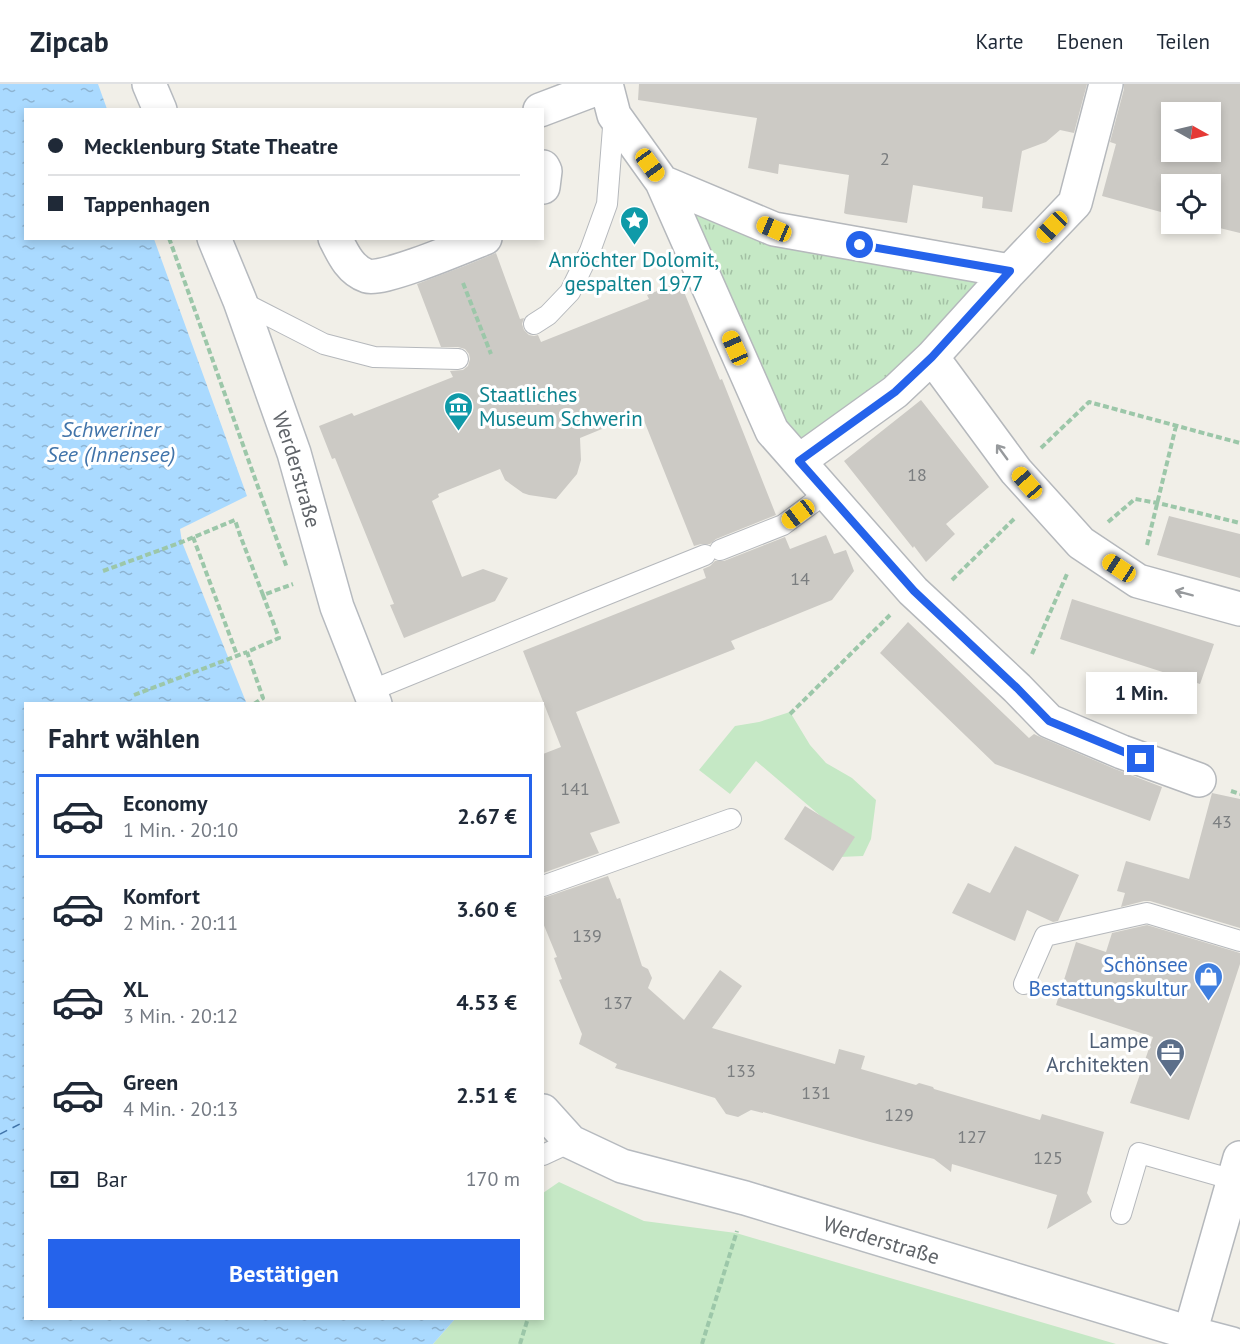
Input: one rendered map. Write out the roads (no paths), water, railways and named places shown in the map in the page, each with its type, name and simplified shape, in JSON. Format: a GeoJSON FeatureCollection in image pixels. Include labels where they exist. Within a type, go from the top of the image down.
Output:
{"type":"FeatureCollection","features":[{"type":"Feature","properties":{"kind":"street"},"geometry":{"type":"LineString","coordinates":[[149,84],[159,108]]}},
{"type":"Feature","properties":{"kind":"street"},"geometry":{"type":"LineString","coordinates":[[799,461],[895,392],[932,357],[1076,203],[1106,84]]}},
{"type":"Feature","properties":{"kind":"street"},"geometry":{"type":"LineString","coordinates":[[544,109],[609,94],[662,182],[772,431],[921,597],[1049,721],[1122,752],[1199,780]]}},
{"type":"Feature","properties":{"kind":"street"},"geometry":{"type":"LineString","coordinates":[[662,182],[774,229],[1010,271]]}},
{"type":"Feature","properties":{"kind":"street","name":"Werderstraße"},"geometry":{"type":"LineString","coordinates":[[216,240],[294,453],[337,607],[373,697]]}},
{"type":"Feature","properties":{"kind":"street"},"geometry":{"type":"LineString","coordinates":[[336,240],[349,265],[368,277],[388,275],[480,240]]}},
{"type":"Feature","properties":{"kind":"street"},"geometry":{"type":"LineString","coordinates":[[932,357],[1016,471],[1081,543],[1138,581],[1240,609]]}},
{"type":"Feature","properties":{"kind":"street","name":"Werderstraße"},"geometry":{"type":"LineString","coordinates":[[544,1114],[557,1148],[745,1198],[1232,1344]]}},
{"type":"Feature","properties":{"kind":"street"},"geometry":{"type":"LineString","coordinates":[[1190,1333],[1237,1169]]}},
{"type":"Feature","properties":{"kind":"lane"},"geometry":{"type":"LineString","coordinates":[[534,324],[548,315],[570,292],[590,251],[608,204],[609,94]]}},
{"type":"Feature","properties":{"kind":"lane"},"geometry":{"type":"LineString","coordinates":[[240,301],[324,344],[374,357],[458,359]]}},
{"type":"Feature","properties":{"kind":"lane"},"geometry":{"type":"LineString","coordinates":[[373,697],[577,606],[783,525],[826,493]]}},
{"type":"Feature","properties":{"kind":"lane"},"geometry":{"type":"LineString","coordinates":[[544,886],[731,819]]}},
{"type":"Feature","properties":{"kind":"lane"},"geometry":{"type":"LineString","coordinates":[[1024,984],[1045,936],[1147,913],[1240,941]]}},
{"type":"Feature","properties":{"kind":"lane"},"geometry":{"type":"LineString","coordinates":[[1121,1214],[1139,1153],[1237,1169]]}},
{"type":"Feature","properties":{"kind":"water","name":"Schweriner See (Innensee)"},"geometry":{"type":"Polygon","coordinates":[[[0,84],[98,84],[107,108],[24,108],[24,240],[154,240],[247,496],[180,529],[182,542],[246,702],[24,702],[24,1320],[454,1320],[433,1344],[0,1344],[0,84]]]}},
{"type":"Feature","properties":{"kind":"place","name":"Anröchter Dolomit, gespalten 1977"},"geometry":{"type":"Point","coordinates":[634,246]}},
{"type":"Feature","properties":{"kind":"place","name":"Staatliches Museum Schwerin"},"geometry":{"type":"Point","coordinates":[458,432]}},
{"type":"Feature","properties":{"kind":"place","name":"Schönsee Bestattungskultur"},"geometry":{"type":"Point","coordinates":[1209,1002]}},
{"type":"Feature","properties":{"kind":"place","name":"Lampe Architekten"},"geometry":{"type":"Point","coordinates":[1170,1078]}}]}
